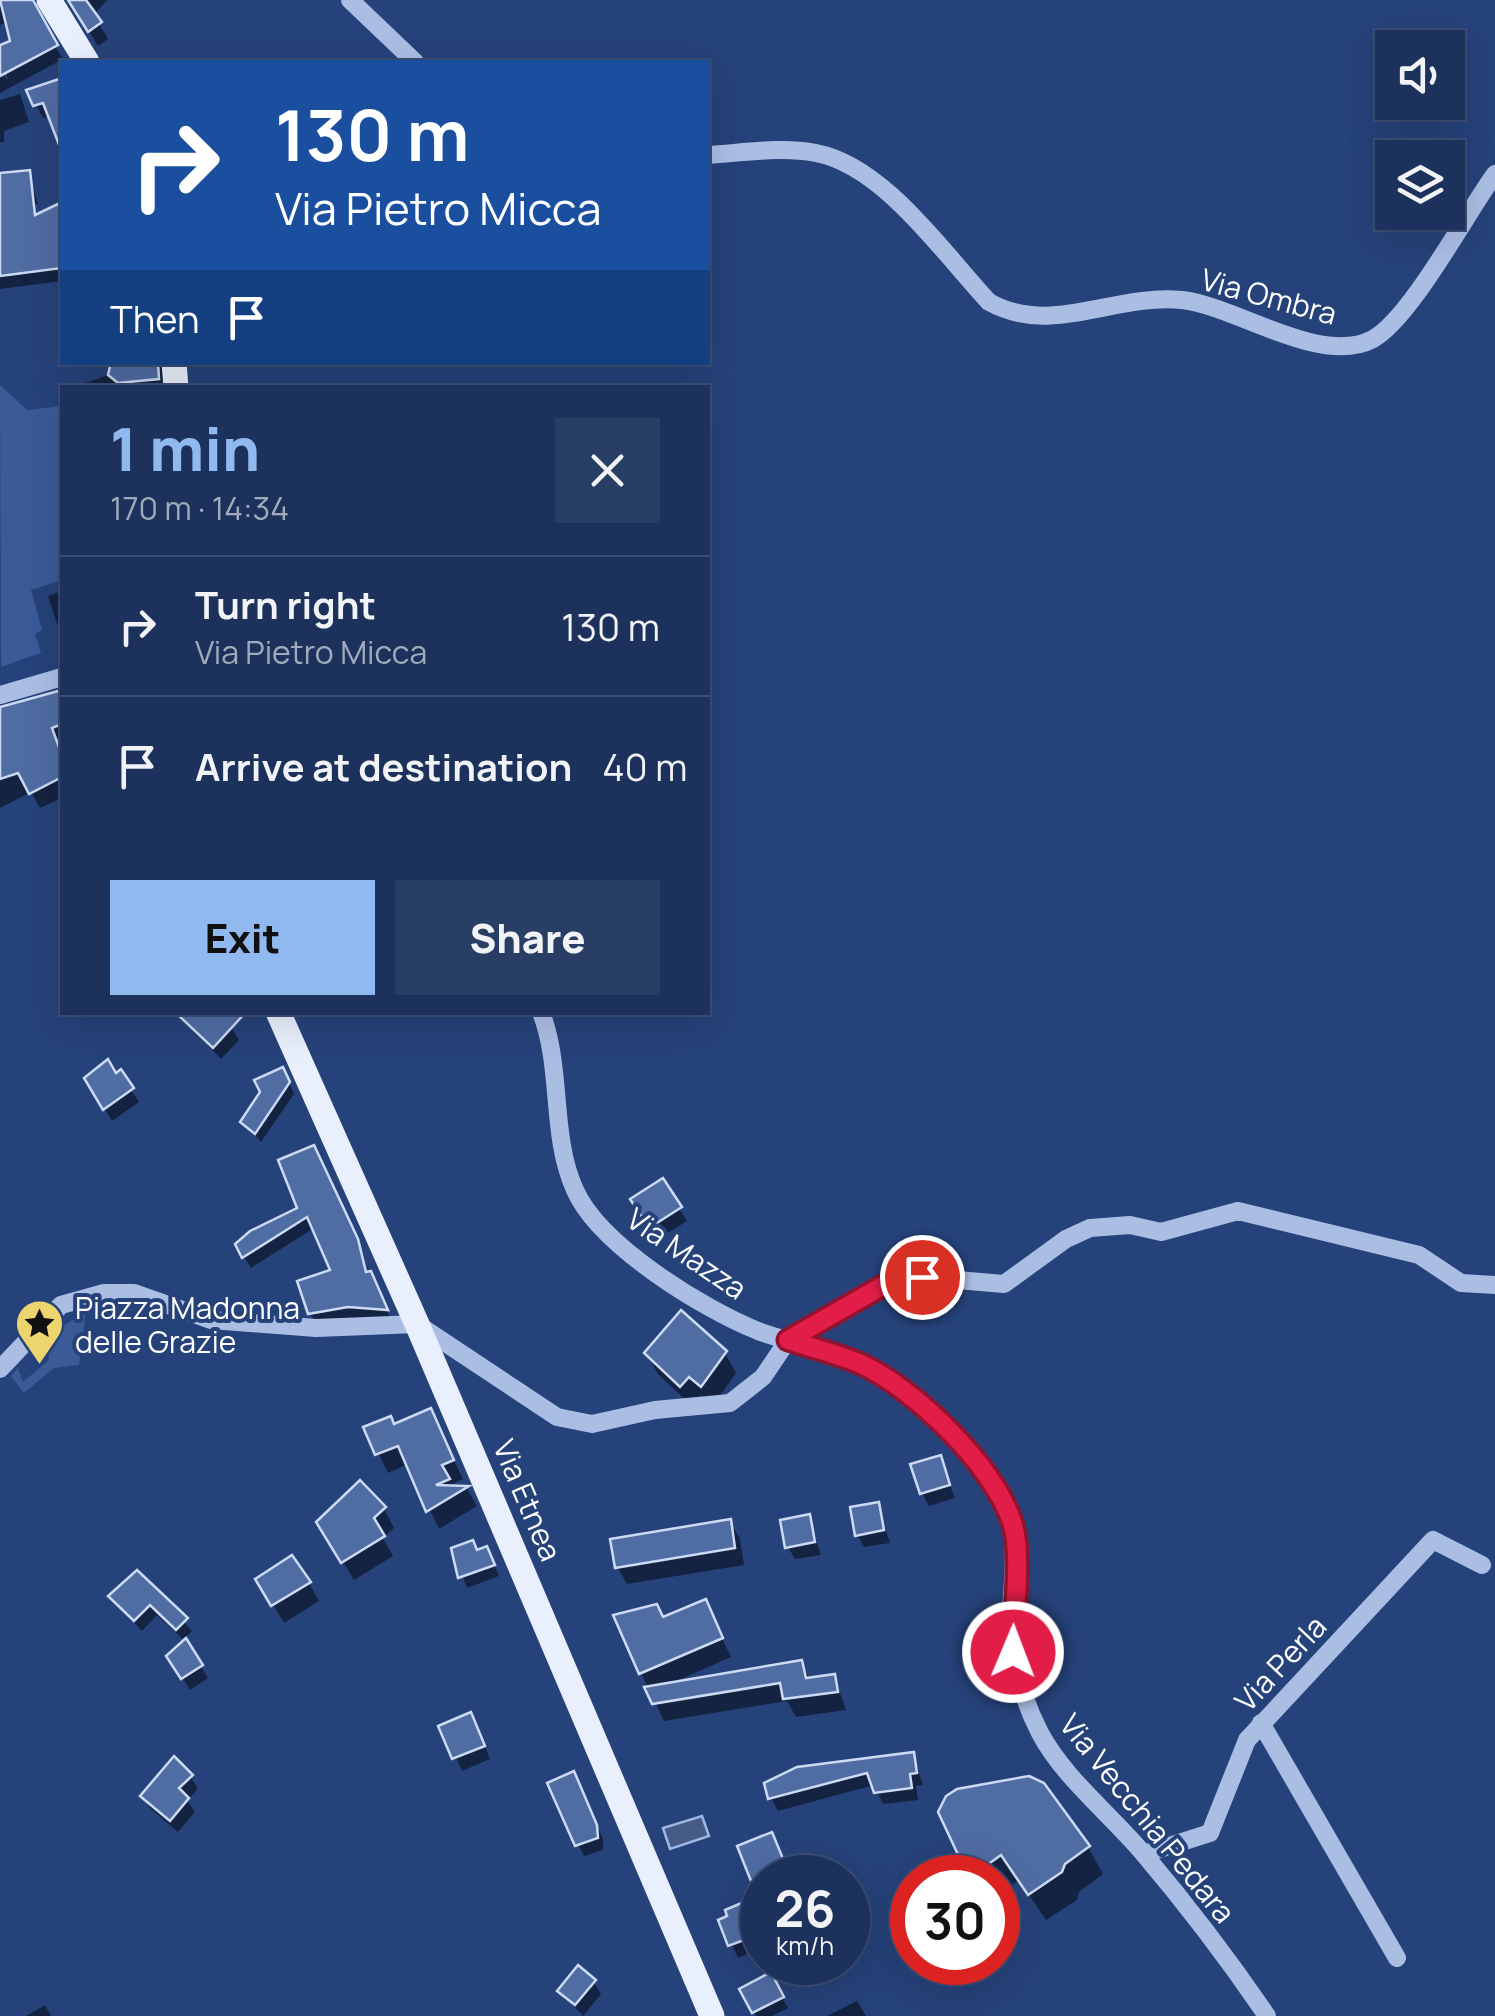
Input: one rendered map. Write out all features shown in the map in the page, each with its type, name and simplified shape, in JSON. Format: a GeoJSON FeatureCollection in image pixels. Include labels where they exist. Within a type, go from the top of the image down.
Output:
{"type":"FeatureCollection","features":[{"type":"Feature","properties":{"kind":"main road"},"geometry":{"type":"LineString","coordinates":[[48,0],[86,60]]}},
{"type":"Feature","properties":{"kind":"main road","name":"Via Etnea"},"geometry":{"type":"LineString","coordinates":[[279,1015],[417,1324],[712,2016]]}},
{"type":"Feature","properties":{"kind":"street"},"geometry":{"type":"LineString","coordinates":[[350,0],[413,60]]}},
{"type":"Feature","properties":{"kind":"street","name":"Via Ombra"},"geometry":{"type":"LineString","coordinates":[[710,155],[791,151],[817,153],[846,163],[877,182],[989,302],[1009,313],[1030,318],[1137,300],[1188,300],[1304,339],[1346,345],[1362,344],[1392,325],[1495,174]]}},
{"type":"Feature","properties":{"kind":"street"},"geometry":{"type":"LineString","coordinates":[[0,696],[60,678]]}},
{"type":"Feature","properties":{"kind":"street","name":"Via Mazza"},"geometry":{"type":"LineString","coordinates":[[542,1015],[556,1073],[567,1166],[588,1212],[606,1235],[700,1300],[757,1330],[788,1340]]}},
{"type":"Feature","properties":{"kind":"street"},"geometry":{"type":"LineString","coordinates":[[0,1370],[61,1305],[104,1293],[134,1293],[210,1320],[316,1328],[417,1324],[556,1418],[574,1424],[730,1404],[763,1377],[788,1340],[884,1285],[922,1277],[1004,1284],[1066,1239],[1090,1228],[1130,1225],[1162,1232],[1238,1211],[1419,1256],[1462,1283],[1495,1286]]}},
{"type":"Feature","properties":{"kind":"street","name":"Via Vecchia Pedara"},"geometry":{"type":"LineString","coordinates":[[788,1340],[860,1364],[902,1390],[951,1433],[992,1486],[1013,1523],[1013,1652],[1039,1732],[1144,1854],[1267,2016]]}},
{"type":"Feature","properties":{"kind":"street","name":"Via Perla"},"geometry":{"type":"LineString","coordinates":[[1144,1854],[1210,1833],[1247,1740],[1433,1540],[1482,1564]]}},
{"type":"Feature","properties":{"kind":"street"},"geometry":{"type":"LineString","coordinates":[[1261,1723],[1396,1958]]}},
{"type":"Feature","properties":{"kind":"shaded area"},"geometry":{"type":"Polygon","coordinates":[[[0,385],[27,410],[60,406],[60,581],[31,590],[42,630],[35,634],[41,653],[1,667],[0,385]]]}},
{"type":"Feature","properties":{"kind":"shaded area"},"geometry":{"type":"Polygon","coordinates":[[[86,1311],[79,1365],[54,1368],[24,1393],[11,1376],[18,1368],[23,1382],[49,1360],[47,1337],[86,1311]]]}},
{"type":"Feature","properties":{"kind":"shaded area"},"geometry":{"type":"Polygon","coordinates":[[[702,1816],[709,1836],[670,1849],[663,1828],[702,1816]]]}},
{"type":"Feature","properties":{"kind":"building"},"geometry":{"type":"Polygon","coordinates":[[[0,0],[33,0],[58,45],[0,76],[0,45],[10,41],[0,0]]]}},
{"type":"Feature","properties":{"kind":"building"},"geometry":{"type":"Polygon","coordinates":[[[68,0],[86,0],[102,22],[88,32],[68,0]]]}},
{"type":"Feature","properties":{"kind":"building"},"geometry":{"type":"Polygon","coordinates":[[[60,79],[60,147],[43,103],[33,106],[26,90],[60,79]]]}},
{"type":"Feature","properties":{"kind":"building"},"geometry":{"type":"Polygon","coordinates":[[[30,170],[35,215],[60,203],[60,268],[0,276],[0,173],[30,170]]]}},
{"type":"Feature","properties":{"kind":"building"},"geometry":{"type":"Polygon","coordinates":[[[110,365],[158,365],[159,379],[118,383],[108,375],[110,365]]]}},
{"type":"Feature","properties":{"kind":"building"},"geometry":{"type":"Polygon","coordinates":[[[60,691],[60,725],[52,728],[60,750],[60,778],[29,794],[18,773],[0,779],[0,707],[60,691]]]}},
{"type":"Feature","properties":{"kind":"building"},"geometry":{"type":"Polygon","coordinates":[[[178,1015],[243,1015],[213,1048],[178,1015]]]}},
{"type":"Feature","properties":{"kind":"building"},"geometry":{"type":"Polygon","coordinates":[[[108,1059],[116,1073],[121,1069],[134,1088],[103,1110],[84,1078],[108,1059]]]}},
{"type":"Feature","properties":{"kind":"building"},"geometry":{"type":"Polygon","coordinates":[[[283,1067],[290,1082],[255,1134],[240,1122],[260,1092],[254,1080],[283,1067]]]}},
{"type":"Feature","properties":{"kind":"building"},"geometry":{"type":"Polygon","coordinates":[[[314,1145],[358,1239],[366,1272],[371,1271],[388,1310],[348,1307],[308,1314],[297,1281],[330,1270],[307,1217],[242,1258],[235,1244],[250,1231],[297,1208],[278,1160],[314,1145]]]}},
{"type":"Feature","properties":{"kind":"building"},"geometry":{"type":"Polygon","coordinates":[[[663,1178],[682,1207],[649,1228],[630,1199],[663,1178]]]}},
{"type":"Feature","properties":{"kind":"building"},"geometry":{"type":"Polygon","coordinates":[[[681,1310],[727,1351],[701,1387],[689,1377],[680,1387],[644,1353],[681,1310]]]}},
{"type":"Feature","properties":{"kind":"building"},"geometry":{"type":"Polygon","coordinates":[[[431,1408],[454,1460],[442,1465],[450,1479],[436,1485],[469,1486],[426,1512],[398,1446],[375,1455],[363,1427],[391,1416],[394,1424],[431,1408]]]}},
{"type":"Feature","properties":{"kind":"building"},"geometry":{"type":"Polygon","coordinates":[[[941,1455],[950,1485],[920,1494],[910,1464],[941,1455]]]}},
{"type":"Feature","properties":{"kind":"building"},"geometry":{"type":"Polygon","coordinates":[[[360,1480],[386,1507],[374,1518],[385,1536],[341,1563],[316,1522],[360,1480]]]}},
{"type":"Feature","properties":{"kind":"building"},"geometry":{"type":"Polygon","coordinates":[[[879,1502],[884,1530],[855,1536],[850,1507],[879,1502]]]}},
{"type":"Feature","properties":{"kind":"building"},"geometry":{"type":"Polygon","coordinates":[[[810,1514],[815,1542],[785,1548],[780,1520],[810,1514]]]}},
{"type":"Feature","properties":{"kind":"building"},"geometry":{"type":"Polygon","coordinates":[[[731,1519],[735,1548],[615,1568],[610,1539],[731,1519]]]}},
{"type":"Feature","properties":{"kind":"building"},"geometry":{"type":"Polygon","coordinates":[[[473,1540],[477,1550],[487,1546],[495,1565],[458,1578],[451,1548],[473,1540]]]}},
{"type":"Feature","properties":{"kind":"building"},"geometry":{"type":"Polygon","coordinates":[[[292,1555],[311,1582],[271,1606],[255,1579],[292,1555]]]}},
{"type":"Feature","properties":{"kind":"building"},"geometry":{"type":"Polygon","coordinates":[[[137,1570],[188,1618],[176,1630],[150,1605],[134,1621],[108,1596],[137,1570]]]}},
{"type":"Feature","properties":{"kind":"building"},"geometry":{"type":"Polygon","coordinates":[[[706,1599],[723,1638],[639,1674],[613,1615],[657,1604],[663,1617],[706,1599]]]}},
{"type":"Feature","properties":{"kind":"building"},"geometry":{"type":"Polygon","coordinates":[[[186,1638],[203,1665],[181,1679],[166,1656],[186,1638]]]}},
{"type":"Feature","properties":{"kind":"building"},"geometry":{"type":"Polygon","coordinates":[[[802,1660],[806,1678],[835,1674],[838,1692],[783,1699],[780,1683],[652,1704],[644,1687],[802,1660]]]}},
{"type":"Feature","properties":{"kind":"building"},"geometry":{"type":"Polygon","coordinates":[[[471,1712],[485,1746],[452,1759],[438,1726],[471,1712]]]}},
{"type":"Feature","properties":{"kind":"building"},"geometry":{"type":"Polygon","coordinates":[[[914,1752],[917,1773],[910,1774],[912,1788],[874,1793],[867,1773],[768,1799],[764,1783],[797,1767],[914,1752]]]}},
{"type":"Feature","properties":{"kind":"building"},"geometry":{"type":"Polygon","coordinates":[[[174,1756],[193,1775],[179,1788],[189,1798],[170,1821],[140,1796],[174,1756]]]}},
{"type":"Feature","properties":{"kind":"building"},"geometry":{"type":"Polygon","coordinates":[[[574,1771],[597,1825],[598,1838],[575,1846],[547,1783],[574,1771]]]}},
{"type":"Feature","properties":{"kind":"building"},"geometry":{"type":"Polygon","coordinates":[[[1029,1776],[1044,1783],[1090,1846],[1065,1864],[1062,1872],[1028,1895],[1020,1883],[1020,1855],[958,1855],[938,1812],[946,1796],[957,1789],[1029,1776]]]}},
{"type":"Feature","properties":{"kind":"building"},"geometry":{"type":"Polygon","coordinates":[[[772,1832],[781,1855],[741,1855],[737,1846],[772,1832]]]}},
{"type":"Feature","properties":{"kind":"building"},"geometry":{"type":"Polygon","coordinates":[[[740,1904],[740,1942],[728,1946],[718,1920],[727,1916],[725,1910],[740,1904]]]}},
{"type":"Feature","properties":{"kind":"building"},"geometry":{"type":"Polygon","coordinates":[[[578,1965],[596,1980],[575,2005],[557,1991],[578,1965]]]}},
{"type":"Feature","properties":{"kind":"building"},"geometry":{"type":"Polygon","coordinates":[[[747,1985],[778,1985],[784,1997],[752,2013],[739,1989],[747,1985]]]}},
{"type":"Feature","properties":{"kind":"place","name":"Piazza Madonna delle Grazie"},"geometry":{"type":"Point","coordinates":[40,1366]}},
{"type":"Feature","properties":{"kind":"route"},"geometry":{"type":"LineString","coordinates":[[922,1277],[884,1285],[788,1340],[860,1364],[902,1390],[951,1433],[992,1486],[1013,1523],[1013,1652]]}}]}
